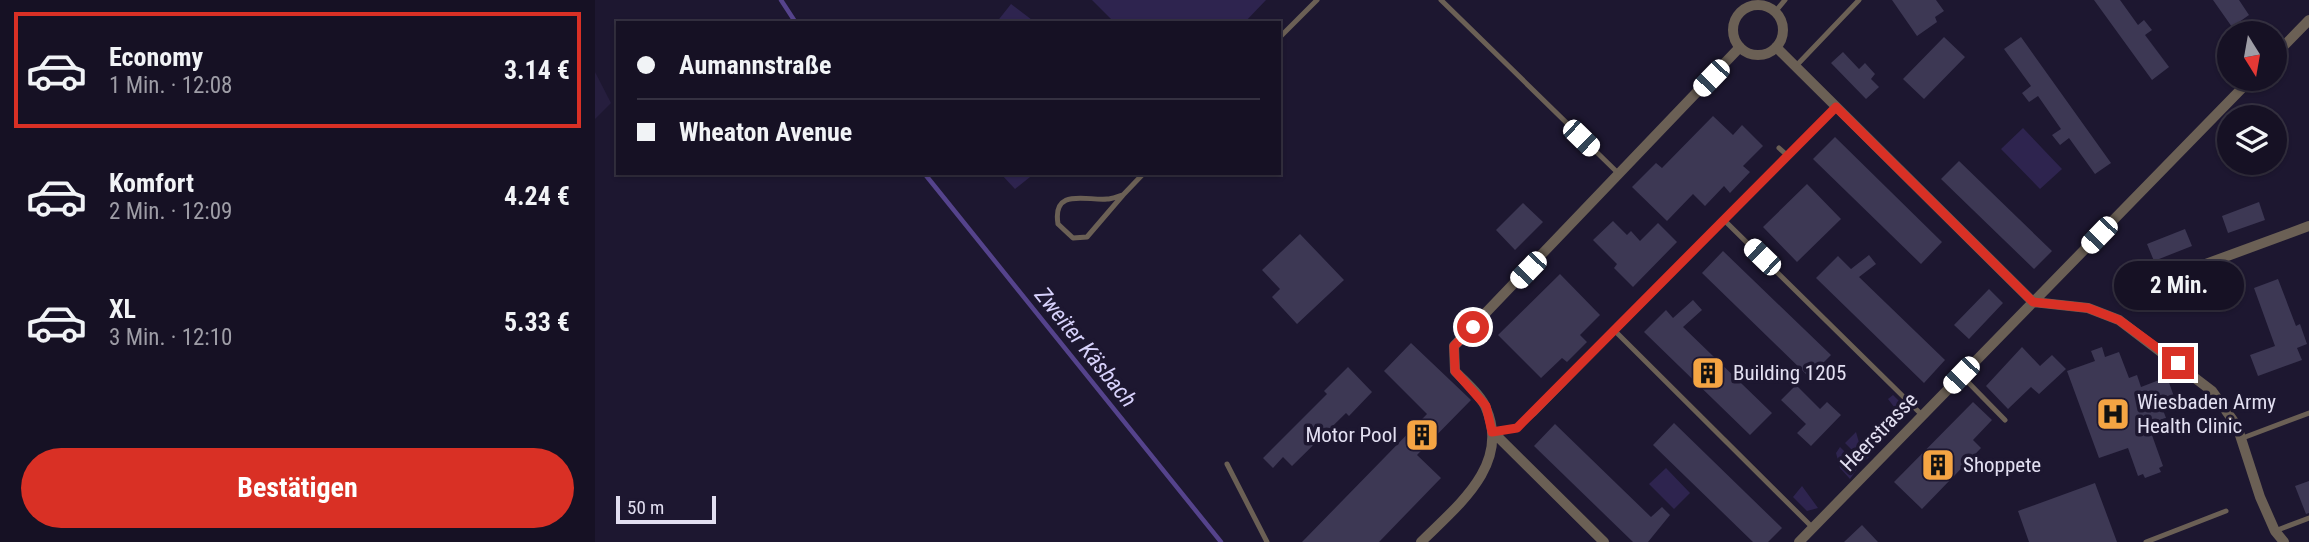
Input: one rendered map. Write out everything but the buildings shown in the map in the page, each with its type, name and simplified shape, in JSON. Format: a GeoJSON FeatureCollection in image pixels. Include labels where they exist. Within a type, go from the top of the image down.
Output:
{"type":"FeatureCollection","features":[{"type":"Feature","properties":{"kind":"street"},"geometry":{"type":"LineString","coordinates":[[1744,4],[1761,5],[1775,12],[1783,25],[1781,40],[1776,47],[1762,54],[1754,54],[1740,47],[1734,26],[1744,4]]}},
{"type":"Feature","properties":{"kind":"street"},"geometry":{"type":"LineString","coordinates":[[2287,43],[2309,20]]}},
{"type":"Feature","properties":{"kind":"street"},"geometry":{"type":"LineString","coordinates":[[1420,542],[1473,489],[1493,455],[1492,432],[1486,406],[1455,371],[1454,346],[1619,174],[1714,82],[1740,47]]}},
{"type":"Feature","properties":{"kind":"street"},"geometry":{"type":"LineString","coordinates":[[1776,47],[2033,302],[2088,308],[2119,320],[2212,391],[2237,426],[2239,439],[2275,531],[2284,542]]}},
{"type":"Feature","properties":{"kind":"street","name":"Heerstrasse"},"geometry":{"type":"LineString","coordinates":[[1799,542],[2239,91]]}},
{"type":"Feature","properties":{"kind":"street"},"geometry":{"type":"LineString","coordinates":[[2124,294],[2309,226]]}},
{"type":"Feature","properties":{"kind":"street"},"geometry":{"type":"LineString","coordinates":[[1492,432],[1604,542]]}},
{"type":"Feature","properties":{"kind":"lane"},"geometry":{"type":"LineString","coordinates":[[1281,36],[1317,0]]}},
{"type":"Feature","properties":{"kind":"lane"},"geometry":{"type":"LineString","coordinates":[[1441,0],[1619,174]]}},
{"type":"Feature","properties":{"kind":"lane"},"geometry":{"type":"LineString","coordinates":[[1775,12],[1785,0]]}},
{"type":"Feature","properties":{"kind":"lane"},"geometry":{"type":"LineString","coordinates":[[1796,66],[1859,0]]}},
{"type":"Feature","properties":{"kind":"lane"},"geometry":{"type":"LineString","coordinates":[[1492,432],[1517,428],[1836,107]]}},
{"type":"Feature","properties":{"kind":"lane"},"geometry":{"type":"LineString","coordinates":[[1779,148],[1788,156]]}},
{"type":"Feature","properties":{"kind":"lane"},"geometry":{"type":"LineString","coordinates":[[1123,195],[1107,200],[1080,197],[1067,200],[1058,211],[1058,225],[1073,238],[1087,237],[1142,175]]}},
{"type":"Feature","properties":{"kind":"lane"},"geometry":{"type":"LineString","coordinates":[[1724,220],[1922,415]]}},
{"type":"Feature","properties":{"kind":"lane"},"geometry":{"type":"LineString","coordinates":[[1615,331],[1812,527]]}},
{"type":"Feature","properties":{"kind":"lane"},"geometry":{"type":"LineString","coordinates":[[1961,375],[2005,420]]}},
{"type":"Feature","properties":{"kind":"lane"},"geometry":{"type":"LineString","coordinates":[[2239,439],[2309,413]]}},
{"type":"Feature","properties":{"kind":"lane"},"geometry":{"type":"LineString","coordinates":[[1227,464],[1268,542]]}},
{"type":"Feature","properties":{"kind":"lane"},"geometry":{"type":"LineString","coordinates":[[2146,542],[2226,511]]}},
{"type":"Feature","properties":{"kind":"lane"},"geometry":{"type":"LineString","coordinates":[[2275,531],[2309,519]]}},
{"type":"Feature","properties":{"kind":"shaded area"},"geometry":{"type":"Polygon","coordinates":[[[1092,0],[1266,0],[1246,21],[1113,21],[1092,0]]]}},
{"type":"Feature","properties":{"kind":"shaded area"},"geometry":{"type":"Polygon","coordinates":[[[1011,4],[1033,21],[998,21],[1011,4]]]}},
{"type":"Feature","properties":{"kind":"shaded area"},"geometry":{"type":"Polygon","coordinates":[[[595,72],[611,103],[595,119],[595,72]]]}},
{"type":"Feature","properties":{"kind":"shaded area"},"geometry":{"type":"Polygon","coordinates":[[[2023,128],[2062,169],[2040,189],[2001,149],[2023,128]]]}},
{"type":"Feature","properties":{"kind":"shaded area"},"geometry":{"type":"Polygon","coordinates":[[[1002,175],[1032,175],[1015,189],[1002,175]]]}},
{"type":"Feature","properties":{"kind":"shaded area"},"geometry":{"type":"Polygon","coordinates":[[[1893,395],[1910,412],[1904,420],[1888,399],[1893,395]]]}},
{"type":"Feature","properties":{"kind":"shaded area"},"geometry":{"type":"Polygon","coordinates":[[[1856,432],[1860,446],[1872,454],[1864,462],[1845,443],[1856,432]]]}},
{"type":"Feature","properties":{"kind":"shaded area"},"geometry":{"type":"Polygon","coordinates":[[[1840,447],[1859,466],[1850,479],[1840,468],[1836,453],[1840,447]]]}},
{"type":"Feature","properties":{"kind":"shaded area"},"geometry":{"type":"Polygon","coordinates":[[[1666,468],[1690,493],[1674,509],[1649,484],[1666,468]]]}},
{"type":"Feature","properties":{"kind":"shaded area"},"geometry":{"type":"Polygon","coordinates":[[[1802,486],[1818,508],[1807,511],[1793,497],[1802,486]]]}},
{"type":"Feature","properties":{"kind":"waterway","name":"Zweiter Käsbach"},"geometry":{"type":"LineString","coordinates":[[781,0],[795,21]]}},
{"type":"Feature","properties":{"kind":"waterway","name":"Zweiter Käsbach"},"geometry":{"type":"LineString","coordinates":[[926,175],[1221,542]]}},
{"type":"Feature","properties":{"kind":"place","name":"Building 1205"},"geometry":{"type":"Point","coordinates":[1708,373]}},
{"type":"Feature","properties":{"kind":"place","name":"Wiesbaden Army Health Clinic"},"geometry":{"type":"Point","coordinates":[2113,414]}},
{"type":"Feature","properties":{"kind":"place","name":"Motor Pool"},"geometry":{"type":"Point","coordinates":[1422,435]}},
{"type":"Feature","properties":{"kind":"place","name":"Shoppete"},"geometry":{"type":"Point","coordinates":[1938,465]}},
{"type":"Feature","properties":{"kind":"route"},"geometry":{"type":"LineString","coordinates":[[1473,327],[1454,346],[1455,371],[1486,406],[1492,432],[1517,428],[1535,413],[1836,107],[2033,302],[2088,308],[2119,320],[2178,363]]}}]}
